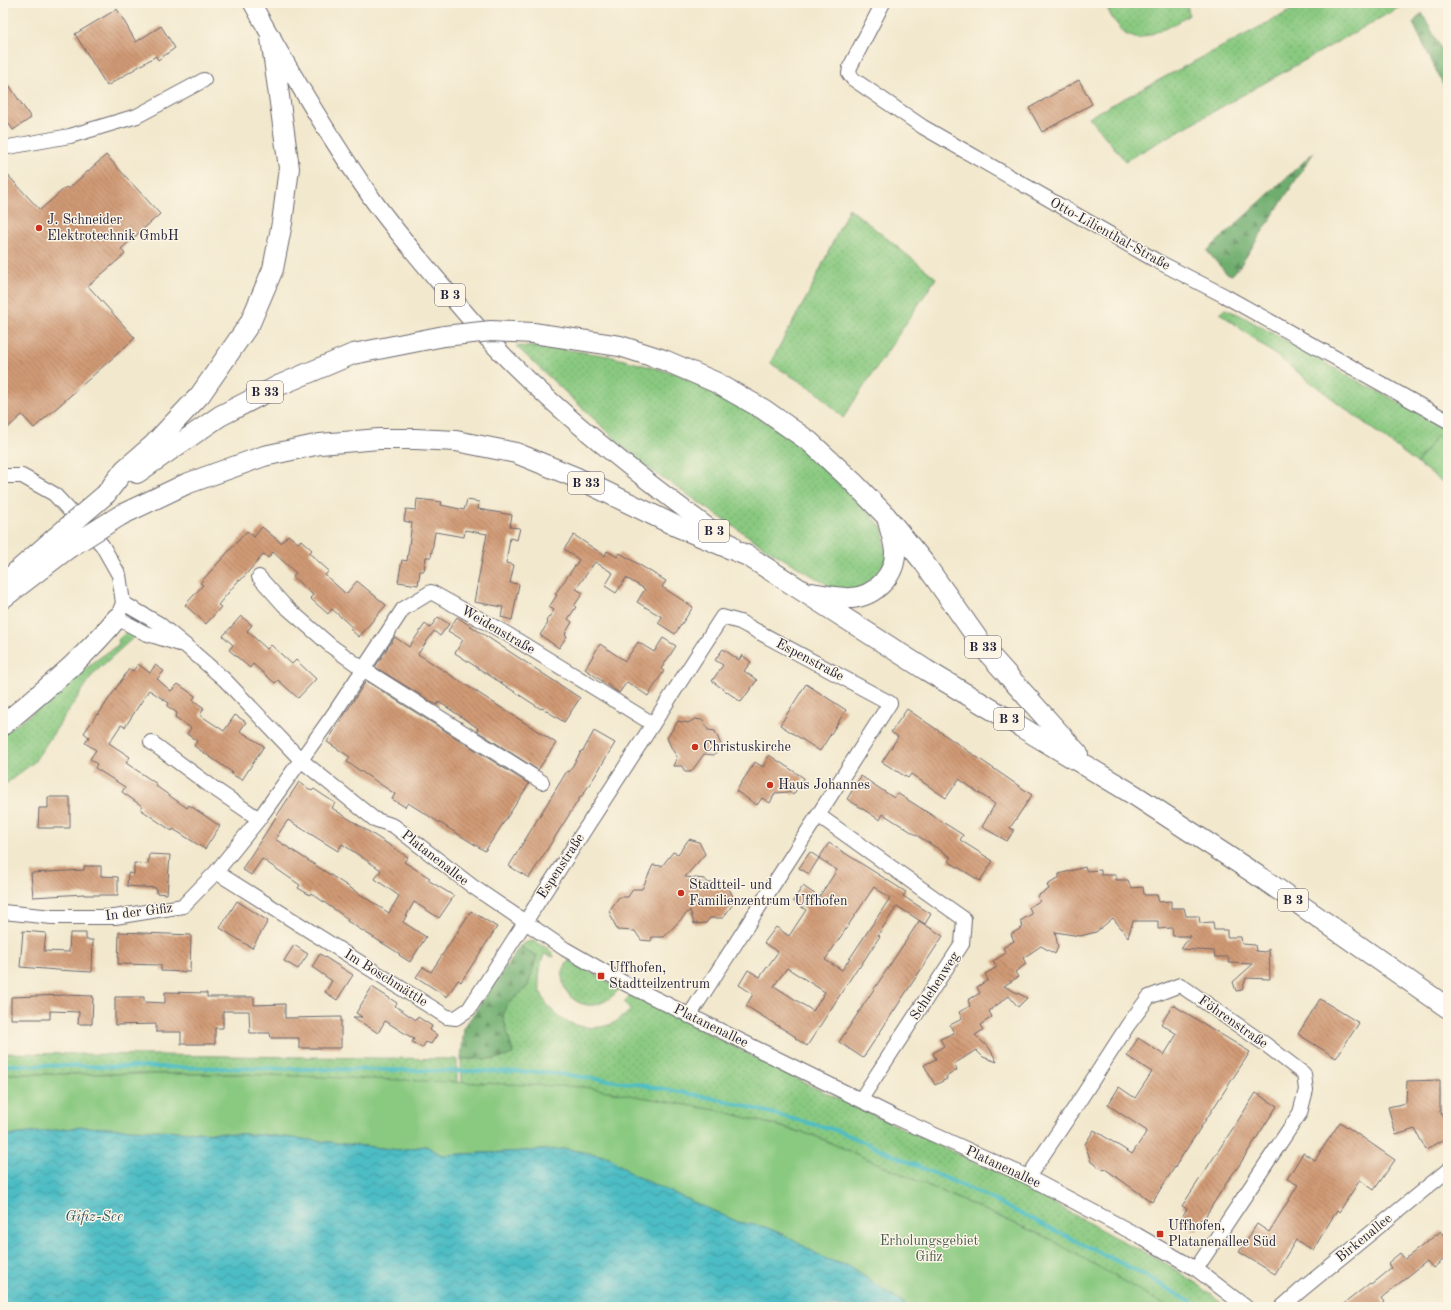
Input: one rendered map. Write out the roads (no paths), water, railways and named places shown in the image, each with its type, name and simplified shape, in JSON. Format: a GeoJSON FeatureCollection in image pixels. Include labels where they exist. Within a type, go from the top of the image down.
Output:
{"type":"FeatureCollection","features":[{"type":"Feature","properties":{"kind":"highway"},"geometry":{"type":"LineString","coordinates":[[106,494],[125,469],[153,445],[200,395],[250,323],[273,269],[282,223],[289,168],[271,38]]}},
{"type":"Feature","properties":{"kind":"highway","name":"B 33"},"geometry":{"type":"LineString","coordinates":[[6,589],[62,543],[106,494],[220,416],[280,384],[353,354],[444,336],[491,331],[533,333],[620,346],[664,360],[714,382],[763,409],[810,442],[853,482],[886,516],[925,564],[987,652],[1092,769]]}},
{"type":"Feature","properties":{"kind":"highway","name":"B 33"},"geometry":{"type":"LineString","coordinates":[[62,543],[186,484],[264,456],[320,444],[379,439],[416,439],[456,441],[516,453],[574,477],[676,526],[748,556]]}},
{"type":"Feature","properties":{"kind":"highway"},"geometry":{"type":"LineString","coordinates":[[804,591],[850,598],[865,595],[878,587],[888,575],[894,564],[895,550],[886,516]]}},
{"type":"Feature","properties":{"kind":"highway","name":"B 3"},"geometry":{"type":"LineString","coordinates":[[748,556],[926,670],[1136,796],[1266,881],[1448,1008]]}},
{"type":"Feature","properties":{"kind":"highway"},"geometry":{"type":"LineString","coordinates":[[3,725],[72,667],[105,632],[120,611]]}},
{"type":"Feature","properties":{"kind":"main road","name":"B 3"},"geometry":{"type":"LineString","coordinates":[[252,3],[271,38],[330,135],[374,201],[456,302],[513,365],[587,433],[680,507],[748,556]]}},
{"type":"Feature","properties":{"kind":"street","name":"Otto-Lilienthal-Straße"},"geometry":{"type":"LineString","coordinates":[[883,3],[850,67],[849,74],[853,79],[923,127],[1155,260],[1226,296],[1448,420]]}},
{"type":"Feature","properties":{"kind":"street"},"geometry":{"type":"LineString","coordinates":[[3,148],[70,136],[136,116],[204,80]]}},
{"type":"Feature","properties":{"kind":"street"},"geometry":{"type":"LineString","coordinates":[[3,476],[22,476],[54,494],[102,545],[119,575],[120,611]]}},
{"type":"Feature","properties":{"kind":"street"},"geometry":{"type":"LineString","coordinates":[[259,577],[284,604],[331,646],[363,669],[542,782]]}},
{"type":"Feature","properties":{"kind":"street","name":"Weidenstraße"},"geometry":{"type":"LineString","coordinates":[[301,760],[403,609],[431,592],[507,634],[653,724]]}},
{"type":"Feature","properties":{"kind":"street","name":"Platanenallee"},"geometry":{"type":"LineString","coordinates":[[120,611],[145,634],[186,646],[225,680],[301,760],[374,819],[394,826],[498,905],[525,921],[566,949],[626,984],[689,1016],[861,1099],[897,1118],[1028,1177],[1138,1235],[1196,1269],[1246,1307]]}},
{"type":"Feature","properties":{"kind":"street","name":"Espenstraße"},"geometry":{"type":"LineString","coordinates":[[525,921],[722,617],[740,622],[890,703],[689,1016]]}},
{"type":"Feature","properties":{"kind":"street"},"geometry":{"type":"LineString","coordinates":[[151,742],[212,787],[259,819]]}},
{"type":"Feature","properties":{"kind":"street","name":"In der Gifiz"},"geometry":{"type":"LineString","coordinates":[[3,912],[52,917],[115,917],[183,906],[216,872],[259,819],[301,760]]}},
{"type":"Feature","properties":{"kind":"street","name":"Schlehenweg"},"geometry":{"type":"LineString","coordinates":[[818,815],[964,919],[962,944],[861,1099]]}},
{"type":"Feature","properties":{"kind":"street","name":"Im Boschmättle"},"geometry":{"type":"LineString","coordinates":[[216,872],[447,1017],[456,1018],[470,1009],[525,921]]}},
{"type":"Feature","properties":{"kind":"street","name":"Föhrenstraße"},"geometry":{"type":"LineString","coordinates":[[1028,1177],[1124,1031],[1149,997],[1180,985],[1265,1044],[1304,1074],[1306,1090],[1300,1113],[1196,1269]]}},
{"type":"Feature","properties":{"kind":"street","name":"Birkenallee"},"geometry":{"type":"LineString","coordinates":[[1282,1307],[1448,1170]]}},
{"type":"Feature","properties":{"kind":"water","name":"Gifiz-See"},"geometry":{"type":"Polygon","coordinates":[[[83,1127],[266,1135],[399,1150],[426,1146],[442,1155],[567,1149],[609,1157],[633,1175],[738,1222],[765,1227],[782,1234],[826,1259],[849,1266],[908,1307],[3,1307],[3,1136],[83,1127]]]}},
{"type":"Feature","properties":{"kind":"waterway"},"geometry":{"type":"LineString","coordinates":[[3,1065],[544,1072],[637,1084],[722,1100],[839,1131],[981,1194],[1141,1273],[1199,1307]]}},
{"type":"Feature","properties":{"kind":"place","name":"J. Schneider Elektrotechnik GmbH"},"geometry":{"type":"Point","coordinates":[39,228]}},
{"type":"Feature","properties":{"kind":"place","name":"Christuskirche"},"geometry":{"type":"Point","coordinates":[695,747]}},
{"type":"Feature","properties":{"kind":"place","name":"Haus Johannes"},"geometry":{"type":"Point","coordinates":[770,785]}},
{"type":"Feature","properties":{"kind":"place","name":"Stadtteil- und Familienzentrum Uffhofen"},"geometry":{"type":"Point","coordinates":[681,893]}},
{"type":"Feature","properties":{"kind":"place","name":"Uffhofen, Stadtteilzentrum"},"geometry":{"type":"Point","coordinates":[601,976]}},
{"type":"Feature","properties":{"kind":"place","name":"Uffhofen, Platanenallee Süd"},"geometry":{"type":"Point","coordinates":[1160,1234]}},
{"type":"Feature","properties":{"kind":"park label","name":"Erholungsgebiet Gifiz"},"geometry":{"type":"Point","coordinates":[929,1250]}}]}
